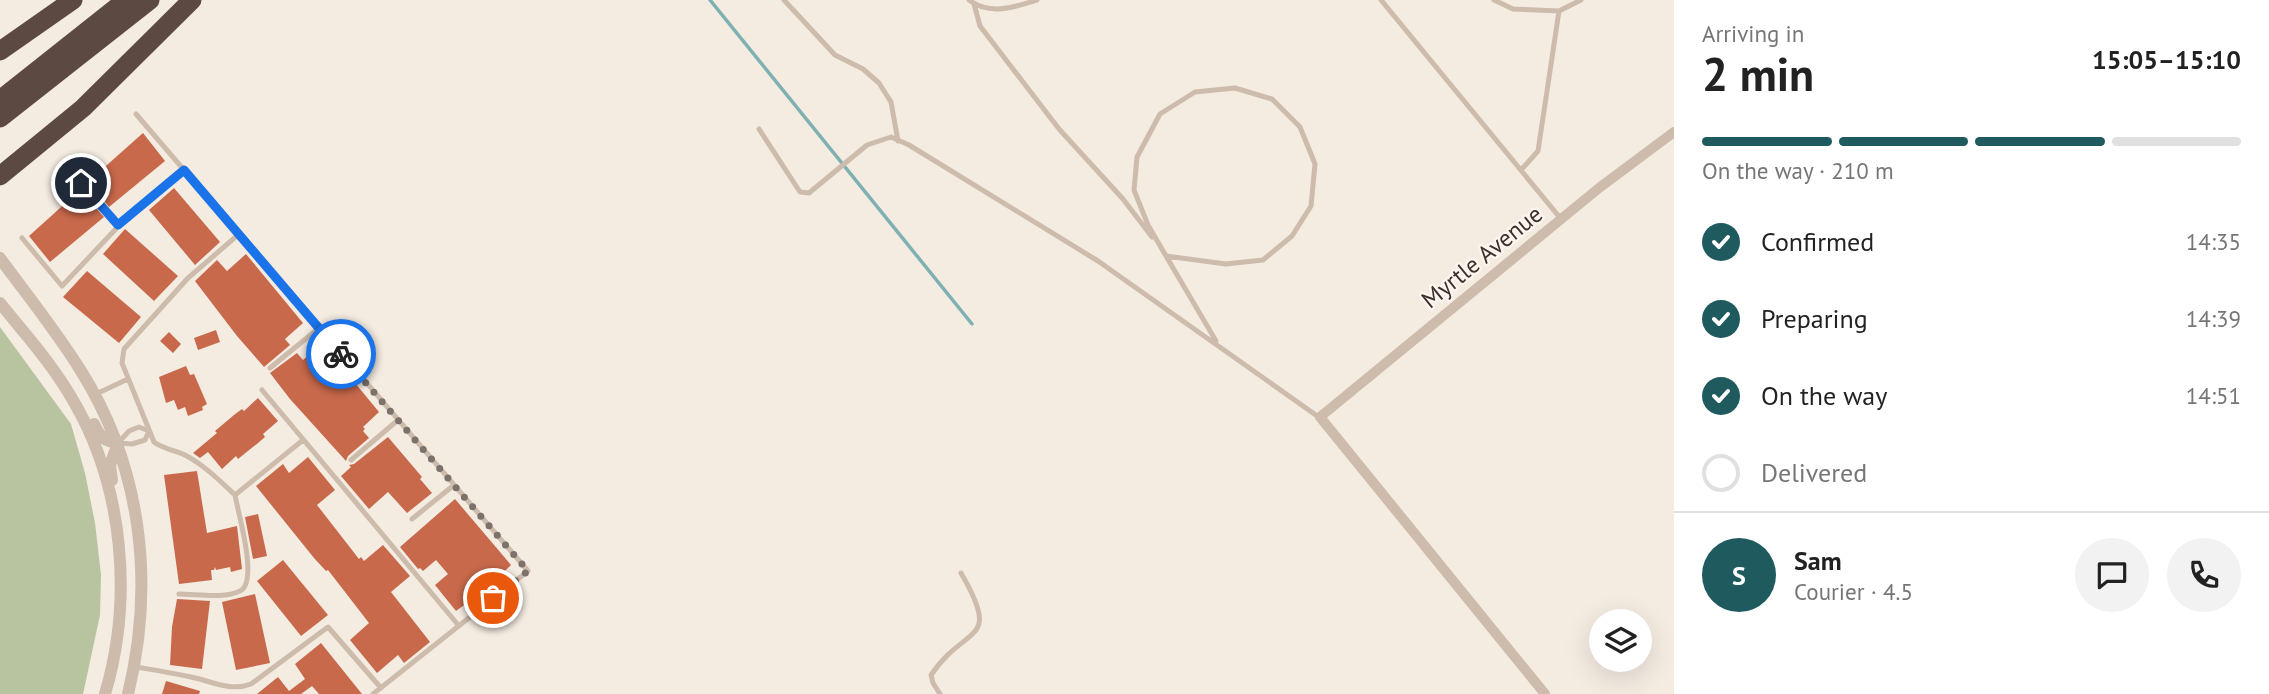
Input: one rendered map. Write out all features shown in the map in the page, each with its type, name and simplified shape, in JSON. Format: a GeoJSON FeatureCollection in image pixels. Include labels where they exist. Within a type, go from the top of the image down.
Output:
{"type":"FeatureCollection","features":[{"type":"Feature","properties":{"kind":"highway"},"geometry":{"type":"LineString","coordinates":[[0,51],[73,0]]}},
{"type":"Feature","properties":{"kind":"highway"},"geometry":{"type":"LineString","coordinates":[[0,118],[79,47],[126,0]]}},
{"type":"Feature","properties":{"kind":"highway"},"geometry":{"type":"LineString","coordinates":[[0,100],[150,0]]}},
{"type":"Feature","properties":{"kind":"highway"},"geometry":{"type":"LineString","coordinates":[[0,176],[83,108],[192,0]]}},
{"type":"Feature","properties":{"kind":"street"},"geometry":{"type":"LineString","coordinates":[[1670,136],[1674,150]]}},
{"type":"Feature","properties":{"kind":"street","name":"Myrtle Avenue"},"geometry":{"type":"LineString","coordinates":[[1321,419],[1562,219],[1670,136]]}},
{"type":"Feature","properties":{"kind":"street"},"geometry":{"type":"LineString","coordinates":[[0,258],[65,348],[95,395],[118,443],[134,503],[141,557],[142,611],[135,667],[128,694]]}},
{"type":"Feature","properties":{"kind":"street"},"geometry":{"type":"LineString","coordinates":[[0,303],[86,407],[100,436],[106,441],[118,443]]}},
{"type":"Feature","properties":{"kind":"street"},"geometry":{"type":"LineString","coordinates":[[63,382],[97,451],[112,507],[121,584],[118,636],[105,694]]}},
{"type":"Feature","properties":{"kind":"street"},"geometry":{"type":"LineString","coordinates":[[1321,419],[1545,694]]}},
{"type":"Feature","properties":{"kind":"street"},"geometry":{"type":"LineString","coordinates":[[112,507],[116,496],[110,465],[118,443]]}},
{"type":"Feature","properties":{"kind":"street"},"geometry":{"type":"LineString","coordinates":[[113,662],[135,667]]}},
{"type":"Feature","properties":{"kind":"lane"},"geometry":{"type":"LineString","coordinates":[[784,0],[835,55],[863,69],[879,83],[891,102],[898,141]]}},
{"type":"Feature","properties":{"kind":"lane"},"geometry":{"type":"LineString","coordinates":[[972,2],[1000,11],[1037,0]]}},
{"type":"Feature","properties":{"kind":"lane"},"geometry":{"type":"LineString","coordinates":[[1381,0],[1562,219]]}},
{"type":"Feature","properties":{"kind":"lane"},"geometry":{"type":"LineString","coordinates":[[1494,0],[1513,9],[1559,11],[1581,0]]}},
{"type":"Feature","properties":{"kind":"lane"},"geometry":{"type":"LineString","coordinates":[[972,2],[980,26],[1059,129],[1123,199],[1166,256],[1226,264],[1263,260],[1292,236],[1311,206],[1315,164],[1300,127],[1272,99],[1235,88],[1195,92],[1160,114],[1137,157],[1134,190],[1148,225],[1166,256],[1217,344]]}},
{"type":"Feature","properties":{"kind":"lane"},"geometry":{"type":"LineString","coordinates":[[1521,170],[1538,151],[1559,11]]}},
{"type":"Feature","properties":{"kind":"lane"},"geometry":{"type":"LineString","coordinates":[[136,114],[528,571],[373,694]]}},
{"type":"Feature","properties":{"kind":"lane"},"geometry":{"type":"LineString","coordinates":[[760,129],[800,192],[809,193],[867,145],[891,137],[1098,261],[1321,419]]}},
{"type":"Feature","properties":{"kind":"lane"},"geometry":{"type":"LineString","coordinates":[[22,238],[62,286],[118,225],[184,170]]}},
{"type":"Feature","properties":{"kind":"lane"},"geometry":{"type":"LineString","coordinates":[[81,183],[118,225]]}},
{"type":"Feature","properties":{"kind":"lane"},"geometry":{"type":"LineString","coordinates":[[179,594],[231,594],[243,590],[247,584],[249,567],[234,495],[201,464],[183,453],[154,442],[122,363],[124,349],[188,278],[239,234]]}},
{"type":"Feature","properties":{"kind":"lane"},"geometry":{"type":"LineString","coordinates":[[270,369],[319,328]]}},
{"type":"Feature","properties":{"kind":"lane"},"geometry":{"type":"LineString","coordinates":[[95,395],[128,379]]}},
{"type":"Feature","properties":{"kind":"lane"},"geometry":{"type":"LineString","coordinates":[[262,390],[459,625]]}},
{"type":"Feature","properties":{"kind":"lane"},"geometry":{"type":"LineString","coordinates":[[351,460],[398,420]]}},
{"type":"Feature","properties":{"kind":"lane"},"geometry":{"type":"LineString","coordinates":[[118,443],[129,431],[139,427],[149,431]]}},
{"type":"Feature","properties":{"kind":"lane"},"geometry":{"type":"LineString","coordinates":[[118,443],[132,444],[145,440],[149,431]]}},
{"type":"Feature","properties":{"kind":"lane"},"geometry":{"type":"LineString","coordinates":[[234,495],[303,440]]}},
{"type":"Feature","properties":{"kind":"lane"},"geometry":{"type":"LineString","coordinates":[[412,519],[454,485]]}},
{"type":"Feature","properties":{"kind":"lane"},"geometry":{"type":"LineString","coordinates":[[940,694],[931,675],[946,656],[979,628],[981,619],[975,597],[961,573]]}},
{"type":"Feature","properties":{"kind":"lane"},"geometry":{"type":"LineString","coordinates":[[135,667],[243,687],[251,684],[328,627],[381,688]]}},
{"type":"Feature","properties":{"kind":"green space"},"geometry":{"type":"Polygon","coordinates":[[[0,327],[71,424],[85,473],[95,523],[101,575],[100,615],[83,694],[0,694],[0,327]]]}},
{"type":"Feature","properties":{"kind":"building"},"geometry":{"type":"Polygon","coordinates":[[[143,133],[165,161],[109,207],[89,181],[143,133]]]}},
{"type":"Feature","properties":{"kind":"building"},"geometry":{"type":"Polygon","coordinates":[[[174,188],[220,242],[195,265],[149,210],[174,188]]]}},
{"type":"Feature","properties":{"kind":"building"},"geometry":{"type":"Polygon","coordinates":[[[80,190],[104,217],[50,262],[29,236],[80,190]]]}},
{"type":"Feature","properties":{"kind":"building"},"geometry":{"type":"Polygon","coordinates":[[[125,229],[178,276],[154,301],[103,254],[125,229]]]}},
{"type":"Feature","properties":{"kind":"building"},"geometry":{"type":"Polygon","coordinates":[[[246,254],[303,323],[285,339],[290,345],[264,367],[195,281],[217,260],[227,271],[246,254]]]}},
{"type":"Feature","properties":{"kind":"building"},"geometry":{"type":"Polygon","coordinates":[[[87,271],[141,317],[119,343],[63,297],[87,271]]]}},
{"type":"Feature","properties":{"kind":"building"},"geometry":{"type":"Polygon","coordinates":[[[216,330],[220,342],[198,350],[194,338],[216,330]]]}},
{"type":"Feature","properties":{"kind":"building"},"geometry":{"type":"Polygon","coordinates":[[[169,332],[181,344],[173,353],[160,341],[169,332]]]}},
{"type":"Feature","properties":{"kind":"building"},"geometry":{"type":"Polygon","coordinates":[[[322,343],[379,412],[363,427],[369,438],[348,456],[346,461],[270,373],[297,353],[303,360],[322,343]]]}},
{"type":"Feature","properties":{"kind":"building"},"geometry":{"type":"Polygon","coordinates":[[[186,366],[190,375],[194,374],[207,404],[202,407],[203,410],[188,416],[185,407],[178,410],[174,400],[166,403],[159,377],[186,366]]]}},
{"type":"Feature","properties":{"kind":"building"},"geometry":{"type":"Polygon","coordinates":[[[258,398],[278,421],[263,434],[265,437],[258,443],[238,459],[236,456],[222,469],[208,452],[200,458],[193,453],[217,433],[215,431],[258,398]]]}},
{"type":"Feature","properties":{"kind":"building"},"geometry":{"type":"Polygon","coordinates":[[[388,437],[432,493],[407,513],[388,492],[369,509],[341,476],[351,467],[349,465],[354,464],[388,437]]]}},
{"type":"Feature","properties":{"kind":"building"},"geometry":{"type":"Polygon","coordinates":[[[308,457],[335,490],[317,505],[359,559],[361,557],[364,561],[383,545],[410,576],[391,592],[430,642],[404,663],[398,655],[377,673],[350,640],[369,623],[256,486],[283,464],[289,473],[308,457]]]}},
{"type":"Feature","properties":{"kind":"building"},"geometry":{"type":"Polygon","coordinates":[[[197,471],[207,533],[237,526],[242,569],[231,572],[230,567],[216,570],[215,567],[211,570],[212,580],[179,584],[164,475],[197,471]]]}},
{"type":"Feature","properties":{"kind":"building"},"geometry":{"type":"Polygon","coordinates":[[[455,499],[511,565],[486,589],[456,611],[435,585],[448,574],[436,560],[423,571],[418,569],[400,547],[455,499]]]}},
{"type":"Feature","properties":{"kind":"building"},"geometry":{"type":"Polygon","coordinates":[[[258,514],[267,556],[253,559],[245,517],[258,514]]]}},
{"type":"Feature","properties":{"kind":"building"},"geometry":{"type":"Polygon","coordinates":[[[283,560],[328,615],[301,636],[257,581],[283,560]]]}},
{"type":"Feature","properties":{"kind":"building"},"geometry":{"type":"Polygon","coordinates":[[[255,594],[270,663],[236,670],[222,602],[255,594]]]}},
{"type":"Feature","properties":{"kind":"building"},"geometry":{"type":"Polygon","coordinates":[[[177,599],[210,601],[202,669],[170,665],[177,599]]]}},
{"type":"Feature","properties":{"kind":"building"},"geometry":{"type":"Polygon","coordinates":[[[321,643],[362,694],[319,694],[312,686],[301,694],[257,694],[278,677],[289,691],[305,679],[295,664],[321,643]]]}},
{"type":"Feature","properties":{"kind":"building"},"geometry":{"type":"Polygon","coordinates":[[[166,681],[200,691],[199,694],[162,694],[166,681]]]}},
{"type":"Feature","properties":{"kind":"waterway"},"geometry":{"type":"LineString","coordinates":[[710,0],[972,324]]}},
{"type":"Feature","properties":{"kind":"way so far"},"geometry":{"type":"LineString","coordinates":[[341,354],[528,571],[493,598]]}},
{"type":"Feature","properties":{"kind":"route"},"geometry":{"type":"LineString","coordinates":[[81,183],[118,225],[184,170],[341,354]]}}]}
